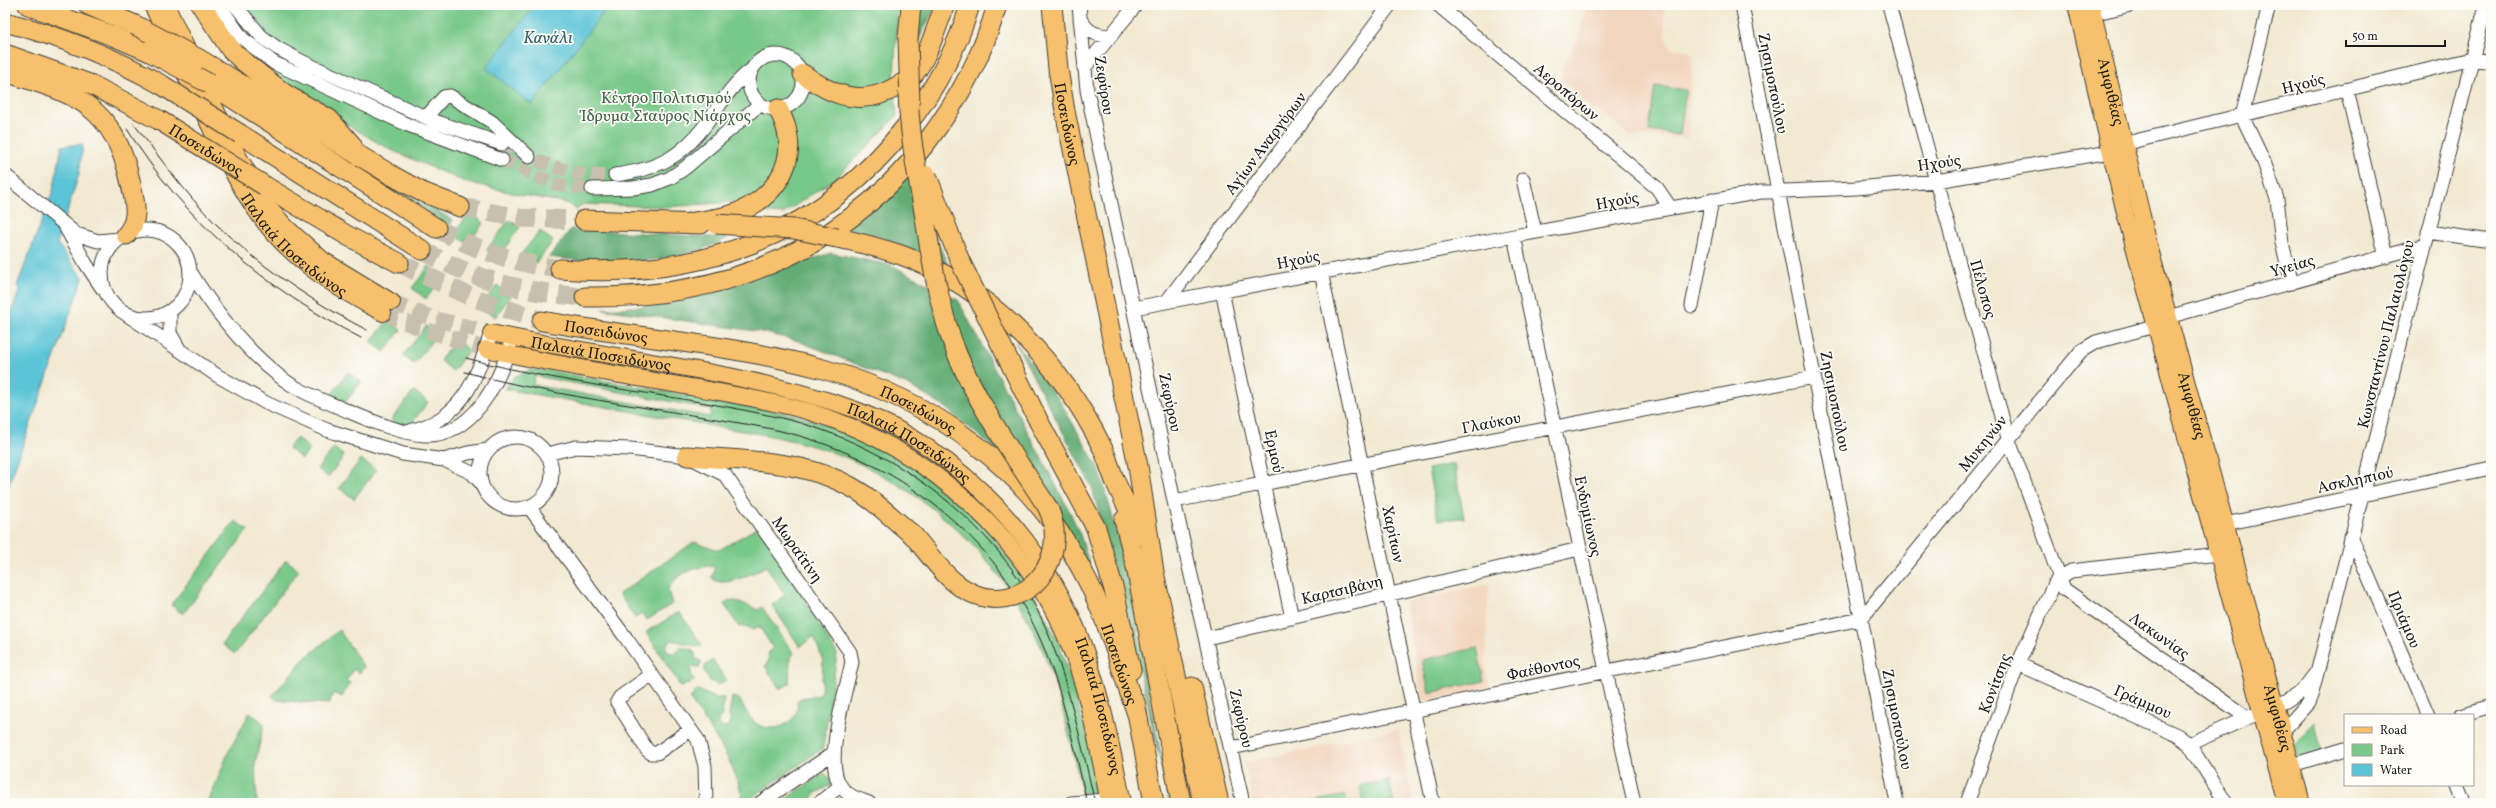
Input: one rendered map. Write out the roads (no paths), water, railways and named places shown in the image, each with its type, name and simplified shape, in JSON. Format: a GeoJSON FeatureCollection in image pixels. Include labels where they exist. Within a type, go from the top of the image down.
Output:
{"type":"FeatureCollection","features":[{"type":"Feature","properties":{"kind":"highway"},"geometry":{"type":"LineString","coordinates":[[28,5],[113,36],[148,51],[210,84],[436,228]]}},
{"type":"Feature","properties":{"kind":"highway"},"geometry":{"type":"LineString","coordinates":[[88,5],[135,25],[199,59],[363,159],[420,191],[460,207]]}},
{"type":"Feature","properties":{"kind":"highway"},"geometry":{"type":"LineString","coordinates":[[201,5],[231,50],[285,94],[329,119],[363,159]]}},
{"type":"Feature","properties":{"kind":"highway","name":"Ποσειδώνος"},"geometry":{"type":"LineString","coordinates":[[911,5],[908,38],[908,92],[919,149],[940,215],[960,261],[1039,422],[1098,534],[1126,639],[1137,714],[1154,803]]}},
{"type":"Feature","properties":{"kind":"highway"},"geometry":{"type":"LineString","coordinates":[[803,74],[827,90],[844,98],[876,97],[888,92],[913,75],[928,46],[945,5]]}},
{"type":"Feature","properties":{"kind":"highway"},"geometry":{"type":"LineString","coordinates":[[560,269],[636,270],[689,263],[714,257],[754,243],[808,217],[835,198],[867,171],[885,153],[907,126],[943,70],[956,46],[970,5]]}},
{"type":"Feature","properties":{"kind":"highway"},"geometry":{"type":"LineString","coordinates":[[585,297],[639,297],[720,282],[798,252],[845,224],[904,172],[954,105],[979,57],[997,5]]}},
{"type":"Feature","properties":{"kind":"highway","name":"Ποσειδώνος"},"geometry":{"type":"LineString","coordinates":[[1052,5],[1058,70],[1065,111],[1138,466],[1154,572],[1203,803]]}},
{"type":"Feature","properties":{"kind":"highway"},"geometry":{"type":"LineString","coordinates":[[5,22],[62,39],[133,68],[422,250]]}},
{"type":"Feature","properties":{"kind":"highway","name":"Ποσειδώνος"},"geometry":{"type":"LineString","coordinates":[[5,54],[92,85],[159,120],[353,239],[399,263]]}},
{"type":"Feature","properties":{"kind":"highway"},"geometry":{"type":"LineString","coordinates":[[5,72],[73,95],[93,108],[110,126],[126,164],[135,200],[134,222],[123,237]]}},
{"type":"Feature","properties":{"kind":"highway"},"geometry":{"type":"LineString","coordinates":[[687,456],[766,462],[812,470],[860,492],[913,535],[933,560],[960,586],[974,594],[991,598],[1016,594],[1037,581],[1048,567],[1056,542],[1054,525],[1048,508],[983,406],[957,354],[950,334],[932,262],[911,134],[908,92]]}},
{"type":"Feature","properties":{"kind":"highway"},"geometry":{"type":"LineString","coordinates":[[689,223],[733,214],[756,204],[770,192],[784,171],[789,150],[788,132],[778,109]]}},
{"type":"Feature","properties":{"kind":"highway","name":"Ποσειδώνος"},"geometry":{"type":"LineString","coordinates":[[584,220],[716,224],[794,229],[837,238],[902,255],[934,270],[983,301],[1009,323],[1065,386],[1103,450],[1116,484],[1134,519],[1154,572]]}},
{"type":"Feature","properties":{"kind":"highway","name":"Ποσειδώνος"},"geometry":{"type":"LineString","coordinates":[[542,321],[770,358],[822,369],[892,394],[938,418],[1007,468],[1047,513],[1084,572],[1104,621],[1137,714]]}},
{"type":"Feature","properties":{"kind":"highway"},"geometry":{"type":"LineString","coordinates":[[1138,466],[1156,524],[1218,803]]}},
{"type":"Feature","properties":{"kind":"highway"},"geometry":{"type":"LineString","coordinates":[[1116,484],[1136,567],[1181,803]]}},
{"type":"Feature","properties":{"kind":"main road","name":"Παλαιά Ποσειδώνος"},"geometry":{"type":"LineString","coordinates":[[152,5],[228,163],[259,214],[286,246],[316,273],[336,287],[387,307],[323,260],[287,228],[270,209],[238,156],[166,5]]}},
{"type":"Feature","properties":{"kind":"main road","name":"Αμφιθέας"},"geometry":{"type":"LineString","coordinates":[[2076,5],[2116,148],[2168,317],[2225,524],[2269,709],[2286,803]]}},
{"type":"Feature","properties":{"kind":"main road","name":"Αμφιθέας"},"geometry":{"type":"LineString","coordinates":[[2092,10],[2116,148],[2155,326],[2218,554],[2269,709],[2283,731],[2302,803]]}},
{"type":"Feature","properties":{"kind":"main road","name":"Παλαιά Ποσειδώνος"},"geometry":{"type":"LineString","coordinates":[[491,333],[792,391],[840,405],[892,427],[939,457],[982,492],[1002,512],[1024,539],[1052,579],[1077,629],[1102,707],[1115,801]]}},
{"type":"Feature","properties":{"kind":"main road","name":"Παλαιά Ποσειδώνος"},"geometry":{"type":"LineString","coordinates":[[486,349],[740,396],[810,412],[884,442],[928,469],[970,504],[989,523],[1012,548],[1040,586],[1074,659],[1115,801]]}},
{"type":"Feature","properties":{"kind":"street"},"geometry":{"type":"LineString","coordinates":[[219,5],[242,38],[274,63],[408,125],[502,160]]}},
{"type":"Feature","properties":{"kind":"street"},"geometry":{"type":"LineString","coordinates":[[235,5],[251,27],[277,48],[341,80],[426,117],[502,144]]}},
{"type":"Feature","properties":{"kind":"street","name":"Ζεφύρου"},"geometry":{"type":"LineString","coordinates":[[1079,5],[1087,90],[1174,500],[1207,638],[1243,803]]}},
{"type":"Feature","properties":{"kind":"street"},"geometry":{"type":"LineString","coordinates":[[1084,68],[1136,5]]}},
{"type":"Feature","properties":{"kind":"street","name":"Αγίων Αναργύρων"},"geometry":{"type":"LineString","coordinates":[[1167,301],[1390,5]]}},
{"type":"Feature","properties":{"kind":"street","name":"Αεροπόρων"},"geometry":{"type":"LineString","coordinates":[[1438,5],[1657,188],[1670,207]]}},
{"type":"Feature","properties":{"kind":"street","name":"Ζησιμοπούλου"},"geometry":{"type":"LineString","coordinates":[[1742,5],[1897,803]]}},
{"type":"Feature","properties":{"kind":"street","name":"Πέλοπος"},"geometry":{"type":"LineString","coordinates":[[1890,5],[1936,181],[2008,438],[2059,578]]}},
{"type":"Feature","properties":{"kind":"street"},"geometry":{"type":"LineString","coordinates":[[2092,10],[2130,5]]}},
{"type":"Feature","properties":{"kind":"street"},"geometry":{"type":"LineString","coordinates":[[2269,5],[2242,116],[2264,162],[2277,199],[2282,243],[2292,283]]}},
{"type":"Feature","properties":{"kind":"street","name":"Κωνσταντίνου Παλαιολόγου"},"geometry":{"type":"LineString","coordinates":[[2283,731],[2311,698],[2486,5]]}},
{"type":"Feature","properties":{"kind":"street"},"geometry":{"type":"LineString","coordinates":[[1080,19],[1088,32],[1098,36],[1110,36]]}},
{"type":"Feature","properties":{"kind":"street"},"geometry":{"type":"LineString","coordinates":[[615,175],[647,168],[676,156],[697,136],[738,79],[751,70],[765,57],[779,55],[792,59],[803,74],[804,82],[799,98],[786,108],[778,109],[760,104],[751,92],[749,77],[751,70]]}},
{"type":"Feature","properties":{"kind":"street","name":"Ηχούς"},"geometry":{"type":"LineString","coordinates":[[1134,308],[1712,200],[1778,190],[1856,188],[1936,181],[2116,148],[2472,59],[2491,62]]}},
{"type":"Feature","properties":{"kind":"street"},"geometry":{"type":"LineString","coordinates":[[2347,90],[2386,257]]}},
{"type":"Feature","properties":{"kind":"street"},"geometry":{"type":"LineString","coordinates":[[426,117],[444,97],[450,96],[492,122],[529,157]]}},
{"type":"Feature","properties":{"kind":"street"},"geometry":{"type":"LineString","coordinates":[[592,188],[633,188],[652,185],[670,178],[685,168],[760,104]]}},
{"type":"Feature","properties":{"kind":"street"},"geometry":{"type":"LineString","coordinates":[[5,175],[64,225],[84,238],[98,241],[123,237],[138,231],[151,230],[163,233],[174,240],[183,249],[191,273],[211,305],[254,353],[280,377],[315,397],[367,419],[424,435],[437,435],[450,431],[461,424],[488,394],[500,374],[512,337]]}},
{"type":"Feature","properties":{"kind":"street"},"geometry":{"type":"LineString","coordinates":[[1523,179],[1535,232]]}},
{"type":"Feature","properties":{"kind":"street"},"geometry":{"type":"LineString","coordinates":[[5,186],[28,194]]}},
{"type":"Feature","properties":{"kind":"street"},"geometry":{"type":"LineString","coordinates":[[1692,306],[1712,200]]}},
{"type":"Feature","properties":{"kind":"street"},"geometry":{"type":"LineString","coordinates":[[64,225],[86,264],[110,299],[120,310],[218,376],[266,403],[327,430],[403,454],[444,460],[472,473],[481,483],[485,492],[500,506],[509,509],[529,507],[544,497],[549,489],[552,471],[547,454],[535,442],[519,437],[502,440],[488,450],[468,453],[444,460]]}},
{"type":"Feature","properties":{"kind":"street"},"geometry":{"type":"LineString","coordinates":[[2428,232],[2491,241]]}},
{"type":"Feature","properties":{"kind":"street","name":"Ενδυμίωνος"},"geometry":{"type":"LineString","coordinates":[[1514,236],[1553,427],[1634,803]]}},
{"type":"Feature","properties":{"kind":"street"},"geometry":{"type":"LineString","coordinates":[[110,299],[104,287],[102,274],[107,255],[123,237]]}},
{"type":"Feature","properties":{"kind":"street","name":"Υγείας"},"geometry":{"type":"LineString","coordinates":[[2168,317],[2425,245]]}},
{"type":"Feature","properties":{"kind":"street","name":"Χαρίτων"},"geometry":{"type":"LineString","coordinates":[[1321,272],[1433,803]]}},
{"type":"Feature","properties":{"kind":"street"},"geometry":{"type":"LineString","coordinates":[[120,310],[132,316],[145,318],[158,317],[170,312],[180,303],[188,289],[191,273]]}},
{"type":"Feature","properties":{"kind":"street","name":"Ερμού"},"geometry":{"type":"LineString","coordinates":[[1222,291],[1265,483],[1292,618]]}},
{"type":"Feature","properties":{"kind":"street"},"geometry":{"type":"LineString","coordinates":[[180,303],[196,299],[211,305]]}},
{"type":"Feature","properties":{"kind":"street"},"geometry":{"type":"LineString","coordinates":[[170,312],[170,333],[180,350]]}},
{"type":"Feature","properties":{"kind":"street","name":"Μυκηνών"},"geometry":{"type":"LineString","coordinates":[[1861,619],[2008,438],[2088,345],[2155,326]]}},
{"type":"Feature","properties":{"kind":"street"},"geometry":{"type":"LineString","coordinates":[[408,431],[436,423],[452,411],[470,386],[486,349],[491,333]]}},
{"type":"Feature","properties":{"kind":"street","name":"Γλαύκου"},"geometry":{"type":"LineString","coordinates":[[1174,500],[1814,377]]}},
{"type":"Feature","properties":{"kind":"street","name":"Μωραϊτίνη"},"geometry":{"type":"LineString","coordinates":[[547,454],[565,449],[591,447],[687,456],[725,475],[850,652],[852,662],[832,754],[834,771],[840,786]]}},
{"type":"Feature","properties":{"kind":"street"},"geometry":{"type":"LineString","coordinates":[[481,483],[480,469],[488,450]]}},
{"type":"Feature","properties":{"kind":"street","name":"Ασκληπιού"},"geometry":{"type":"LineString","coordinates":[[2225,524],[2491,468]]}},
{"type":"Feature","properties":{"kind":"street"},"geometry":{"type":"LineString","coordinates":[[529,507],[698,740],[702,753],[708,802]]}},
{"type":"Feature","properties":{"kind":"street","name":"Πριάμου"},"geometry":{"type":"LineString","coordinates":[[2351,536],[2428,714]]}},
{"type":"Feature","properties":{"kind":"street","name":"Καρτσιβάνη"},"geometry":{"type":"LineString","coordinates":[[1207,638],[1390,596],[1579,549]]}},
{"type":"Feature","properties":{"kind":"street"},"geometry":{"type":"LineString","coordinates":[[2059,578],[2071,571],[2218,554]]}},
{"type":"Feature","properties":{"kind":"street","name":"Κονίτσης"},"geometry":{"type":"LineString","coordinates":[[1967,803],[2018,664],[2054,584],[2059,578]]}},
{"type":"Feature","properties":{"kind":"street","name":"Λακωνίας"},"geometry":{"type":"LineString","coordinates":[[2059,578],[2064,589],[2246,717]]}},
{"type":"Feature","properties":{"kind":"street","name":"Φαέθοντος"},"geometry":{"type":"LineString","coordinates":[[1231,748],[1861,619]]}},
{"type":"Feature","properties":{"kind":"street","name":"Γράμμου"},"geometry":{"type":"LineString","coordinates":[[2018,664],[2177,735],[2189,744],[2226,803]]}},
{"type":"Feature","properties":{"kind":"street","name":"Κωνσταντίνου Παλαιολόγου"},"geometry":{"type":"LineString","coordinates":[[2189,744],[2246,717],[2269,709],[2302,691],[2317,671]]}},
{"type":"Feature","properties":{"kind":"street"},"geometry":{"type":"LineString","coordinates":[[651,675],[620,697],[617,702],[647,750],[651,753],[657,753],[690,730]]}},
{"type":"Feature","properties":{"kind":"street"},"geometry":{"type":"LineString","coordinates":[[2464,714],[2491,706]]}},
{"type":"Feature","properties":{"kind":"street"},"geometry":{"type":"LineString","coordinates":[[2292,765],[2344,749]]}},
{"type":"Feature","properties":{"kind":"street"},"geometry":{"type":"LineString","coordinates":[[760,803],[832,754]]}},
{"type":"Feature","properties":{"kind":"street"},"geometry":{"type":"LineString","coordinates":[[819,803],[840,786],[850,796],[869,803]]}},
{"type":"Feature","properties":{"kind":"street"},"geometry":{"type":"LineString","coordinates":[[2457,786],[2464,803]]}},
{"type":"Feature","properties":{"kind":"street"},"geometry":{"type":"LineString","coordinates":[[1071,803],[1115,801]]}},
{"type":"Feature","properties":{"kind":"water","name":"Κανάλι"},"geometry":{"type":"Polygon","coordinates":[[[535,5],[609,5],[532,105],[486,68],[535,5]]]}},
{"type":"Feature","properties":{"kind":"water"},"geometry":{"type":"Polygon","coordinates":[[[83,144],[79,174],[57,243],[83,278],[5,495],[5,329],[20,289],[17,286],[53,191],[62,146],[83,144]]]}},
{"type":"Feature","properties":{"kind":"tunnel"},"geometry":{"type":"LineString","coordinates":[[502,144],[543,163],[570,171],[584,174],[615,175]]}},
{"type":"Feature","properties":{"kind":"tunnel"},"geometry":{"type":"LineString","coordinates":[[502,160],[554,184],[592,189]]}},
{"type":"Feature","properties":{"kind":"tunnel"},"geometry":{"type":"LineString","coordinates":[[460,207],[520,218],[584,220]]}},
{"type":"Feature","properties":{"kind":"tunnel"},"geometry":{"type":"LineString","coordinates":[[436,228],[466,243],[511,259],[560,269]]}},
{"type":"Feature","properties":{"kind":"tunnel"},"geometry":{"type":"LineString","coordinates":[[422,250],[462,270],[500,283],[541,292],[585,297]]}},
{"type":"Feature","properties":{"kind":"tunnel"},"geometry":{"type":"LineString","coordinates":[[399,263],[471,297],[542,321]]}},
{"type":"Feature","properties":{"kind":"tunnel"},"geometry":{"type":"LineString","coordinates":[[392,302],[431,318],[491,333]]}},
{"type":"Feature","properties":{"kind":"tunnel"},"geometry":{"type":"LineString","coordinates":[[383,313],[423,329],[486,349]]}},
{"type":"Feature","properties":{"kind":"tram line"},"geometry":{"type":"LineString","coordinates":[[134,124],[193,200],[232,239],[249,254],[287,282],[327,308],[367,330]]}},
{"type":"Feature","properties":{"kind":"tram line"},"geometry":{"type":"LineString","coordinates":[[127,129],[149,162],[174,193],[230,250],[260,275],[293,298],[326,319],[361,338]]}},
{"type":"Feature","properties":{"kind":"tram line"},"geometry":{"type":"LineString","coordinates":[[466,358],[544,376],[742,410],[781,418],[823,430],[865,448],[904,470],[942,496],[976,527],[1006,561],[1031,598],[1050,638],[1064,678],[1076,720],[1095,803]]}},
{"type":"Feature","properties":{"kind":"tram line"},"geometry":{"type":"LineString","coordinates":[[465,372],[578,397],[767,428],[810,439],[853,455],[893,476],[930,502],[964,531],[995,564],[1021,601],[1041,641],[1056,680],[1068,721],[1087,803]]}},
{"type":"Feature","properties":{"kind":"park label","name":"Κέντρο Πολιτισμού Ίδρυμα Σταύρος Νιάρχος"},"geometry":{"type":"Point","coordinates":[666,106]}}]}
